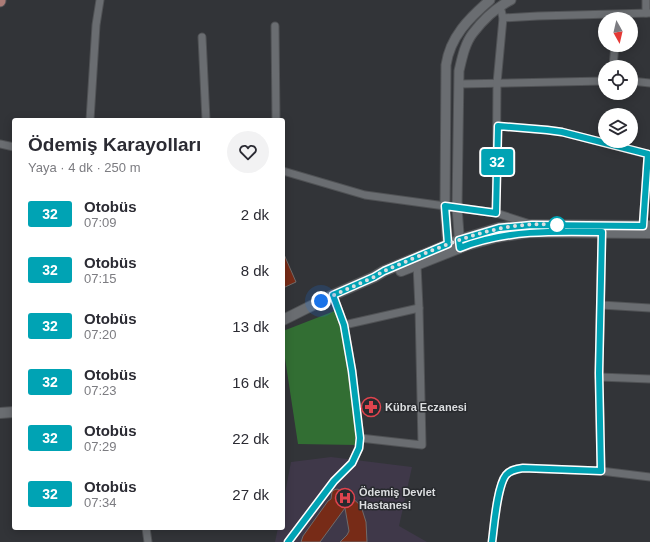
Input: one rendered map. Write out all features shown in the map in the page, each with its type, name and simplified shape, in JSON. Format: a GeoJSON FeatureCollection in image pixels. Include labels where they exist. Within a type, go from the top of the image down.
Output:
{"type":"FeatureCollection","features":[{"type":"Feature","properties":{"kind":"main road"},"geometry":{"type":"LineString","coordinates":[[285,319],[384,271],[460,244],[499,228],[532,225],[648,228]]}},
{"type":"Feature","properties":{"kind":"main road"},"geometry":{"type":"LineString","coordinates":[[460,244],[530,232],[602,232],[648,228]]}},
{"type":"Feature","properties":{"kind":"main road"},"geometry":{"type":"LineString","coordinates":[[374,277],[388,276],[417,265],[448,248]]}},
{"type":"Feature","properties":{"kind":"main road"},"geometry":{"type":"LineString","coordinates":[[0,413],[12,412]]}},
{"type":"Feature","properties":{"kind":"street"},"geometry":{"type":"LineString","coordinates":[[90,118],[96,25],[100,0]]}},
{"type":"Feature","properties":{"kind":"street"},"geometry":{"type":"LineString","coordinates":[[448,248],[445,206],[446,81],[448,53],[462,29],[476,12],[490,0]]}},
{"type":"Feature","properties":{"kind":"street"},"geometry":{"type":"LineString","coordinates":[[460,244],[457,208],[458,71],[473,33],[500,6],[511,0]]}},
{"type":"Feature","properties":{"kind":"street"},"geometry":{"type":"LineString","coordinates":[[638,14],[648,13],[646,0]]}},
{"type":"Feature","properties":{"kind":"street"},"geometry":{"type":"LineString","coordinates":[[496,213],[498,126],[497,83],[503,18],[500,6]]}},
{"type":"Feature","properties":{"kind":"street"},"geometry":{"type":"LineString","coordinates":[[503,18],[538,16],[598,16]]}},
{"type":"Feature","properties":{"kind":"street"},"geometry":{"type":"LineString","coordinates":[[275,26],[276,118]]}},
{"type":"Feature","properties":{"kind":"street"},"geometry":{"type":"LineString","coordinates":[[202,36],[206,118]]}},
{"type":"Feature","properties":{"kind":"street"},"geometry":{"type":"LineString","coordinates":[[459,84],[598,81]]}},
{"type":"Feature","properties":{"kind":"street"},"geometry":{"type":"LineString","coordinates":[[638,82],[650,84]]}},
{"type":"Feature","properties":{"kind":"street"},"geometry":{"type":"LineString","coordinates":[[498,126],[562,132],[649,155],[648,228]]}},
{"type":"Feature","properties":{"kind":"street"},"geometry":{"type":"LineString","coordinates":[[0,144],[12,147]]}},
{"type":"Feature","properties":{"kind":"street"},"geometry":{"type":"LineString","coordinates":[[285,172],[365,195],[496,213],[532,225]]}},
{"type":"Feature","properties":{"kind":"street"},"geometry":{"type":"LineString","coordinates":[[601,471],[599,377],[602,232]]}},
{"type":"Feature","properties":{"kind":"street"},"geometry":{"type":"LineString","coordinates":[[360,438],[422,444],[417,265]]}},
{"type":"Feature","properties":{"kind":"street"},"geometry":{"type":"LineString","coordinates":[[288,542],[334,481],[352,463],[359,448],[360,438],[352,371],[344,325],[333,295]]}},
{"type":"Feature","properties":{"kind":"street"},"geometry":{"type":"LineString","coordinates":[[601,306],[650,308]]}},
{"type":"Feature","properties":{"kind":"street"},"geometry":{"type":"LineString","coordinates":[[344,325],[419,308]]}},
{"type":"Feature","properties":{"kind":"street"},"geometry":{"type":"LineString","coordinates":[[599,377],[650,378]]}},
{"type":"Feature","properties":{"kind":"street"},"geometry":{"type":"LineString","coordinates":[[492,542],[501,486],[506,475],[514,469],[523,468],[601,471],[650,477]]}},
{"type":"Feature","properties":{"kind":"street"},"geometry":{"type":"LineString","coordinates":[[146,530],[148,542]]}},
{"type":"Feature","properties":{"kind":"shaded area","name":"Ödemiş Devlet Hastanesi"},"geometry":{"type":"Polygon","coordinates":[[[331,457],[412,467],[399,526],[427,542],[275,542],[278,530],[285,530],[285,494],[291,462],[331,457]]]}},
{"type":"Feature","properties":{"kind":"green space"},"geometry":{"type":"Polygon","coordinates":[[[337,310],[352,380],[356,445],[298,444],[285,358],[285,330],[337,310]]]}},
{"type":"Feature","properties":{"kind":"building"},"geometry":{"type":"Polygon","coordinates":[[[285,257],[296,282],[285,287],[285,257]]]}},
{"type":"Feature","properties":{"kind":"building"},"geometry":{"type":"Polygon","coordinates":[[[337,489],[347,493],[361,506],[366,522],[367,542],[340,542],[349,531],[345,508],[320,542],[301,542],[303,536],[331,499],[332,492],[337,489]]]}},
{"type":"Feature","properties":{"kind":"bus line","name":"32"},"geometry":{"type":"LineString","coordinates":[[288,542],[334,481],[352,463],[359,448],[360,438],[352,371],[344,325],[333,295],[384,271],[448,244],[445,206],[496,213],[498,126],[562,132],[648,154],[643,226],[532,225],[499,228],[459,240],[460,248],[497,237],[530,232],[602,232],[599,373],[601,471],[523,468],[514,469],[506,475],[501,486],[492,542]]}},
{"type":"Feature","properties":{"kind":"place","name":"Kübra Eczanesi"},"geometry":{"type":"Point","coordinates":[371,407]}},
{"type":"Feature","properties":{"kind":"place","name":"Ödemiş Devlet Hastanesi"},"geometry":{"type":"Point","coordinates":[345,498]}},
{"type":"Feature","properties":{"kind":"route"},"geometry":{"type":"LineString","coordinates":[[321,301],[384,271],[459,240],[499,228],[532,225],[557,225]]}}]}
